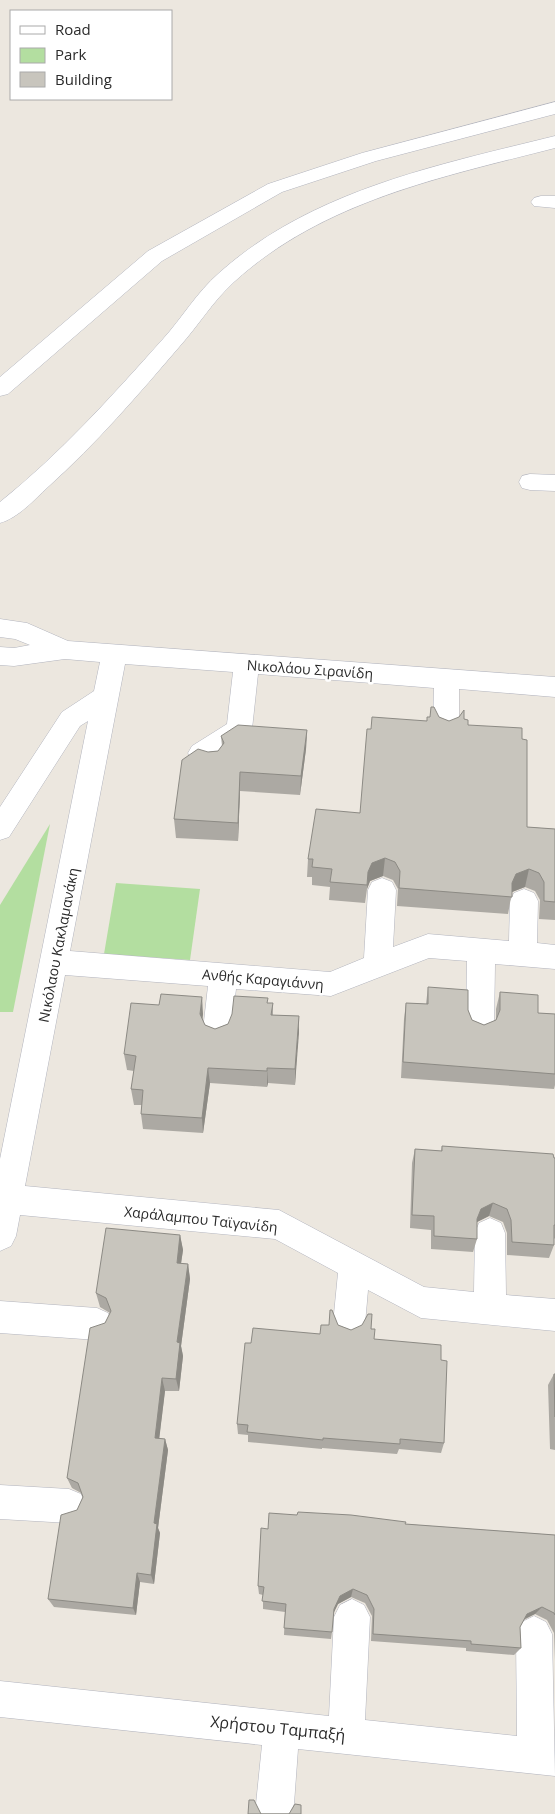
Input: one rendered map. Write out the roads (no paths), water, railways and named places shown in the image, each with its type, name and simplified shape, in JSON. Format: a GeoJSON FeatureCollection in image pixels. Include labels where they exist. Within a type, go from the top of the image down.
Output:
{"type":"FeatureCollection","features":[{"type":"Feature","properties":{"kind":"street"},"geometry":{"type":"LineString","coordinates":[[0,388],[155,256],[275,188],[369,158],[555,108]]}},
{"type":"Feature","properties":{"kind":"street"},"geometry":{"type":"LineString","coordinates":[[0,515],[94,430],[191,321],[225,279],[281,236],[336,206],[376,191],[555,142]]}},
{"type":"Feature","properties":{"kind":"street"},"geometry":{"type":"LineString","coordinates":[[530,482],[555,483]]}},
{"type":"Feature","properties":{"kind":"street","name":"Νικολάου Σιρανίδη"},"geometry":{"type":"LineString","coordinates":[[6,624],[65,650]]}},
{"type":"Feature","properties":{"kind":"street","name":"Νικολάου Σιρανίδη"},"geometry":{"type":"LineString","coordinates":[[0,656],[14,657],[65,650],[555,687]]}},
{"type":"Feature","properties":{"kind":"street","name":"Νικόλαου Κακλαμανάκη"},"geometry":{"type":"LineString","coordinates":[[0,1236],[114,655]]}},
{"type":"Feature","properties":{"kind":"street"},"geometry":{"type":"LineString","coordinates":[[210,761],[201,753],[239,728],[247,664]]}},
{"type":"Feature","properties":{"kind":"street"},"geometry":{"type":"LineString","coordinates":[[446,728],[447,679]]}},
{"type":"Feature","properties":{"kind":"street"},"geometry":{"type":"LineString","coordinates":[[0,829],[71,719],[106,696]]}},
{"type":"Feature","properties":{"kind":"street"},"geometry":{"type":"LineString","coordinates":[[378,966],[382,890]]}},
{"type":"Feature","properties":{"kind":"street"},"geometry":{"type":"LineString","coordinates":[[523,954],[524,901]]}},
{"type":"Feature","properties":{"kind":"street","name":"Ανθής Καραγιάννη"},"geometry":{"type":"LineString","coordinates":[[54,962],[331,984],[428,946],[555,956]]}},
{"type":"Feature","properties":{"kind":"street"},"geometry":{"type":"LineString","coordinates":[[480,1026],[482,951]]}},
{"type":"Feature","properties":{"kind":"street"},"geometry":{"type":"LineString","coordinates":[[217,1030],[223,976]]}},
{"type":"Feature","properties":{"kind":"street","name":"Χαράλαμπου Ταϊγανίδη"},"geometry":{"type":"LineString","coordinates":[[7,1199],[278,1225],[421,1302],[555,1315]]}},
{"type":"Feature","properties":{"kind":"street"},"geometry":{"type":"LineString","coordinates":[[490,1233],[490,1309]]}},
{"type":"Feature","properties":{"kind":"street"},"geometry":{"type":"LineString","coordinates":[[349,1324],[354,1265]]}},
{"type":"Feature","properties":{"kind":"street"},"geometry":{"type":"LineString","coordinates":[[0,1317],[97,1324]]}},
{"type":"Feature","properties":{"kind":"street"},"geometry":{"type":"LineString","coordinates":[[0,1502],[69,1506]]}},
{"type":"Feature","properties":{"kind":"street"},"geometry":{"type":"LineString","coordinates":[[346,1735],[352,1617]]}},
{"type":"Feature","properties":{"kind":"street"},"geometry":{"type":"LineString","coordinates":[[534,1634],[545,1757]]}},
{"type":"Feature","properties":{"kind":"street","name":"Χρήστου Ταμπαξή"},"geometry":{"type":"LineString","coordinates":[[0,1699],[545,1757]]}},
{"type":"Feature","properties":{"kind":"street"},"geometry":{"type":"LineString","coordinates":[[275,1804],[282,1729]]}}]}
